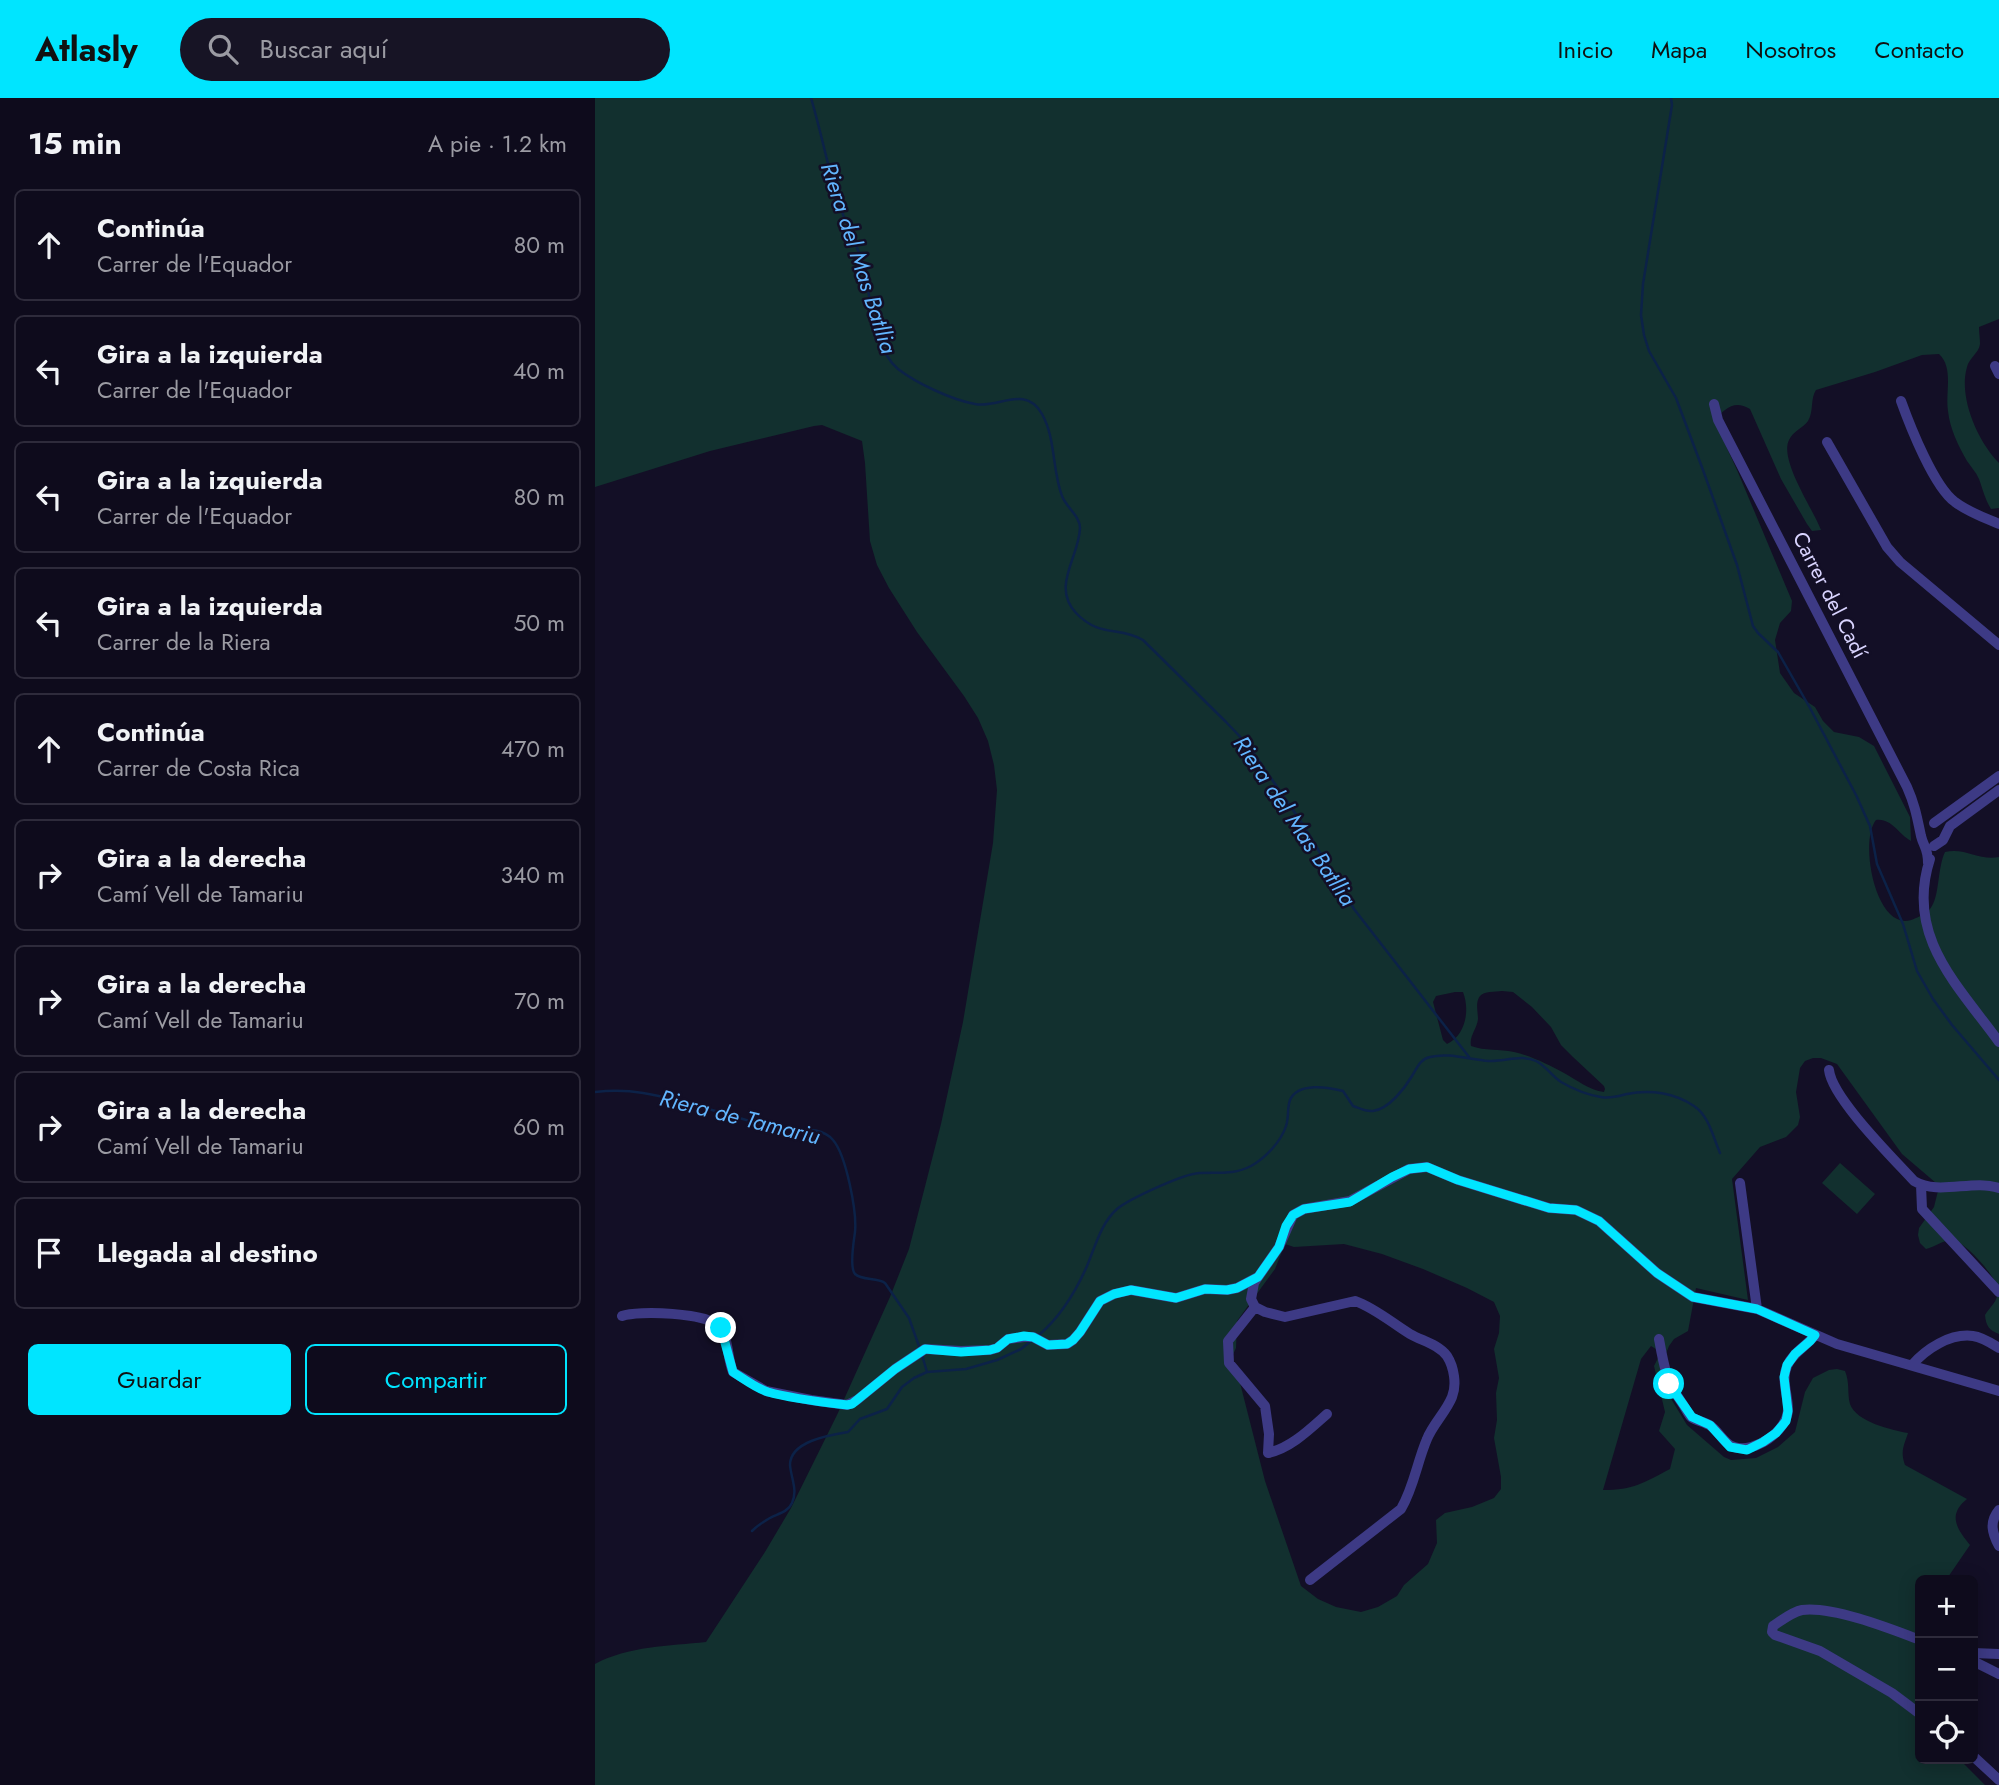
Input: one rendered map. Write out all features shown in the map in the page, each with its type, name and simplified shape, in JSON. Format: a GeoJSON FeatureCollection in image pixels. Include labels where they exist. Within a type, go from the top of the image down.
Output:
{"type":"FeatureCollection","features":[{"type":"Feature","properties":{"kind":"street"},"geometry":{"type":"LineString","coordinates":[[1901,401],[1943,491],[1955,502],[1999,524]]}},
{"type":"Feature","properties":{"kind":"street","name":"Carrer del Cadí"},"geometry":{"type":"LineString","coordinates":[[1714,404],[1718,420],[1931,840],[1943,829],[1921,814],[1914,802]]}},
{"type":"Feature","properties":{"kind":"street"},"geometry":{"type":"LineString","coordinates":[[1827,442],[1887,547],[1900,562],[1999,645]]}},
{"type":"Feature","properties":{"kind":"street"},"geometry":{"type":"LineString","coordinates":[[1999,776],[1924,827],[1931,840],[1922,896],[1924,918],[1931,941],[1952,979],[1999,1042]]}},
{"type":"Feature","properties":{"kind":"street"},"geometry":{"type":"LineString","coordinates":[[1931,840],[1999,790]]}},
{"type":"Feature","properties":{"kind":"street"},"geometry":{"type":"LineString","coordinates":[[1829,1070],[1830,1079],[1840,1097],[1914,1181],[1931,1187],[1999,1188]]}},
{"type":"Feature","properties":{"kind":"street"},"geometry":{"type":"LineString","coordinates":[[1310,1580],[1401,1509],[1408,1497],[1427,1438],[1453,1396],[1453,1370],[1446,1354],[1437,1347],[1412,1335],[1365,1304],[1355,1301],[1285,1317],[1255,1307],[1251,1299],[1254,1283],[1279,1247],[1293,1215],[1304,1209],[1350,1202],[1409,1169],[1427,1167],[1458,1180],[1549,1208],[1576,1210],[1599,1221],[1657,1273],[1685,1292],[1705,1300],[1757,1309],[1837,1344],[1999,1391]]}},
{"type":"Feature","properties":{"kind":"street"},"geometry":{"type":"LineString","coordinates":[[1741,1183],[1757,1309]]}},
{"type":"Feature","properties":{"kind":"street"},"geometry":{"type":"LineString","coordinates":[[1921,1185],[1923,1209],[1999,1292]]}},
{"type":"Feature","properties":{"kind":"street"},"geometry":{"type":"LineString","coordinates":[[622,1316],[633,1313],[672,1315],[716,1322],[721,1328],[733,1372],[766,1391],[811,1401],[847,1405],[925,1349],[961,1352],[990,1350],[1008,1339],[1024,1336],[1033,1337],[1048,1345],[1067,1344],[1080,1332],[1100,1301],[1114,1294],[1131,1290],[1176,1298],[1205,1289],[1237,1288],[1258,1277]]}},
{"type":"Feature","properties":{"kind":"street"},"geometry":{"type":"LineString","coordinates":[[1255,1307],[1250,1317],[1229,1341],[1229,1363],[1265,1406],[1269,1434],[1268,1453],[1279,1451],[1327,1414]]}},
{"type":"Feature","properties":{"kind":"street"},"geometry":{"type":"LineString","coordinates":[[1659,1339],[1669,1384],[1692,1417],[1710,1425],[1730,1447],[1747,1450],[1776,1433],[1786,1421],[1788,1411],[1784,1377],[1787,1365],[1815,1335]]}},
{"type":"Feature","properties":{"kind":"street"},"geometry":{"type":"LineString","coordinates":[[1912,1365],[1929,1349],[1958,1338],[1975,1336],[1999,1348]]}},
{"type":"Feature","properties":{"kind":"street"},"geometry":{"type":"LineString","coordinates":[[1999,1510],[1992,1521],[1992,1532],[1999,1546]]}},
{"type":"Feature","properties":{"kind":"street"},"geometry":{"type":"LineString","coordinates":[[1915,1638],[1867,1621],[1805,1610],[1795,1612],[1773,1626],[1772,1632],[1820,1651],[1892,1693],[1915,1710]]}},
{"type":"Feature","properties":{"kind":"street"},"geometry":{"type":"LineString","coordinates":[[1978,1653],[1999,1654]]}},
{"type":"Feature","properties":{"kind":"street"},"geometry":{"type":"LineString","coordinates":[[1978,1664],[1999,1674]]}},
{"type":"Feature","properties":{"kind":"street"},"geometry":{"type":"LineString","coordinates":[[1978,1761],[1999,1780]]}},
{"type":"Feature","properties":{"kind":"green space"},"geometry":{"type":"Polygon","coordinates":[[[595,98],[1999,98],[1999,319],[1979,327],[1980,344],[1968,364],[1965,392],[1977,431],[1999,463],[1999,508],[1991,509],[1978,476],[1955,437],[1947,404],[1946,366],[1939,354],[1922,355],[1816,390],[1808,421],[1791,437],[1787,449],[1798,485],[1821,530],[1812,531],[1807,524],[1781,479],[1750,409],[1734,405],[1714,420],[1792,601],[1791,611],[1780,623],[1775,640],[1780,673],[1794,693],[1815,707],[1823,721],[1834,732],[1859,737],[1874,746],[1910,817],[1911,841],[1882,820],[1876,820],[1871,831],[1870,866],[1881,902],[1891,915],[1902,921],[1916,918],[1927,912],[1933,904],[1945,852],[1959,851],[1999,857],[1999,1334],[1989,1327],[1985,1315],[1997,1298],[1997,1285],[1980,1261],[1964,1246],[1952,1240],[1926,1249],[1920,1243],[1919,1228],[1934,1207],[1938,1191],[1936,1183],[1902,1154],[1837,1064],[1813,1058],[1805,1061],[1800,1068],[1796,1092],[1800,1117],[1798,1125],[1786,1137],[1760,1147],[1732,1179],[1748,1300],[1696,1288],[1688,1331],[1674,1339],[1660,1368],[1662,1384],[1687,1425],[1731,1460],[1756,1458],[1778,1447],[1795,1432],[1805,1392],[1813,1378],[1829,1370],[1845,1371],[1850,1404],[1859,1416],[1875,1424],[1908,1433],[1903,1452],[1905,1465],[1967,1499],[1957,1511],[1956,1522],[1970,1545],[1949,1575],[1915,1575],[1915,1764],[1964,1764],[1985,1785],[595,1785],[595,1664],[635,1650],[706,1642],[791,1508],[837,1415],[890,1297],[909,1249],[941,1124],[963,1022],[993,843],[997,790],[988,741],[978,718],[917,632],[877,565],[870,541],[862,441],[822,425],[710,451],[595,487],[595,98]],[[1463,992],[1436,996],[1433,1002],[1443,1040],[1447,1044],[1459,1035],[1465,1021],[1463,992]],[[1513,992],[1484,993],[1478,998],[1478,1019],[1471,1046],[1527,1056],[1588,1087],[1604,1092],[1604,1086],[1561,1045],[1551,1027],[1513,992]],[[1285,1244],[1275,1269],[1237,1321],[1236,1348],[1229,1363],[1238,1375],[1265,1481],[1301,1586],[1318,1599],[1336,1607],[1361,1612],[1378,1607],[1397,1596],[1404,1585],[1428,1564],[1437,1543],[1436,1520],[1445,1513],[1472,1507],[1494,1498],[1501,1489],[1494,1438],[1499,1378],[1494,1349],[1500,1316],[1494,1302],[1423,1269],[1382,1254],[1344,1244],[1294,1247],[1285,1244]],[[1651,1346],[1641,1359],[1603,1490],[1631,1487],[1670,1469],[1675,1449],[1659,1431],[1665,1412],[1654,1366],[1661,1352],[1651,1346]]]}},
{"type":"Feature","properties":{"kind":"green space"},"geometry":{"type":"Polygon","coordinates":[[[1840,1163],[1875,1194],[1857,1214],[1822,1183],[1840,1163]]]}},
{"type":"Feature","properties":{"kind":"waterway","name":"Riera del Mas Batllia"},"geometry":{"type":"LineString","coordinates":[[811,98],[838,201],[863,265],[878,335],[889,359],[914,380],[956,399],[984,405],[1019,399],[1028,400],[1035,405],[1050,434],[1062,496],[1080,528],[1066,582],[1069,603],[1076,613],[1093,626],[1126,633],[1143,640],[1248,745],[1302,823],[1354,909],[1469,1057]]}},
{"type":"Feature","properties":{"kind":"waterway"},"geometry":{"type":"LineString","coordinates":[[1671,98],[1643,284],[1641,315],[1649,351],[1676,398],[1737,565],[1753,626],[1778,652],[1810,708],[1870,826],[1877,864],[1903,924],[1917,971],[1952,1025],[1999,1080]]}},
{"type":"Feature","properties":{"kind":"waterway","name":"Riera de Tamariu"},"geometry":{"type":"LineString","coordinates":[[1039,1335],[1061,1312],[1073,1294],[1103,1228],[1117,1209],[1144,1193],[1191,1174],[1238,1171],[1256,1163],[1272,1149],[1284,1132],[1290,1100],[1294,1094],[1306,1088],[1322,1087],[1343,1091],[1353,1106],[1373,1111],[1396,1097],[1419,1064],[1427,1058],[1445,1055],[1489,1061],[1531,1059],[1561,1082],[1591,1095],[1608,1098],[1653,1092],[1671,1095],[1687,1102],[1703,1115],[1720,1153]]}},
{"type":"Feature","properties":{"kind":"waterway","name":"Riera de Tamariu"},"geometry":{"type":"LineString","coordinates":[[595,1092],[625,1091],[655,1095],[764,1125],[822,1132],[828,1136],[838,1147],[852,1198],[855,1223],[853,1271],[858,1276],[885,1283],[909,1318],[920,1349]]}},
{"type":"Feature","properties":{"kind":"waterway"},"geometry":{"type":"LineString","coordinates":[[752,1531],[792,1503],[794,1489],[790,1465],[792,1457],[804,1445],[822,1437],[848,1432],[860,1419],[887,1409],[902,1387],[927,1372],[966,1369],[997,1360],[1021,1349],[1031,1341]]}},
{"type":"Feature","properties":{"kind":"waterway","name":"Riera de Tamariu"},"geometry":{"type":"LineString","coordinates":[[922,1355],[927,1372]]}},
{"type":"Feature","properties":{"kind":"route"},"geometry":{"type":"LineString","coordinates":[[721,1328],[733,1372],[759,1388],[811,1401],[852,1404],[925,1349],[961,1352],[990,1350],[1008,1339],[1024,1336],[1033,1337],[1048,1345],[1067,1344],[1080,1332],[1100,1301],[1114,1294],[1131,1290],[1176,1298],[1205,1289],[1237,1288],[1258,1277],[1271,1261],[1293,1215],[1304,1209],[1350,1202],[1409,1169],[1427,1167],[1458,1180],[1549,1208],[1576,1210],[1599,1221],[1657,1273],[1693,1297],[1757,1309],[1815,1335],[1787,1365],[1784,1377],[1788,1411],[1786,1421],[1776,1433],[1747,1450],[1730,1447],[1710,1425],[1692,1417],[1669,1384]]}}]}
